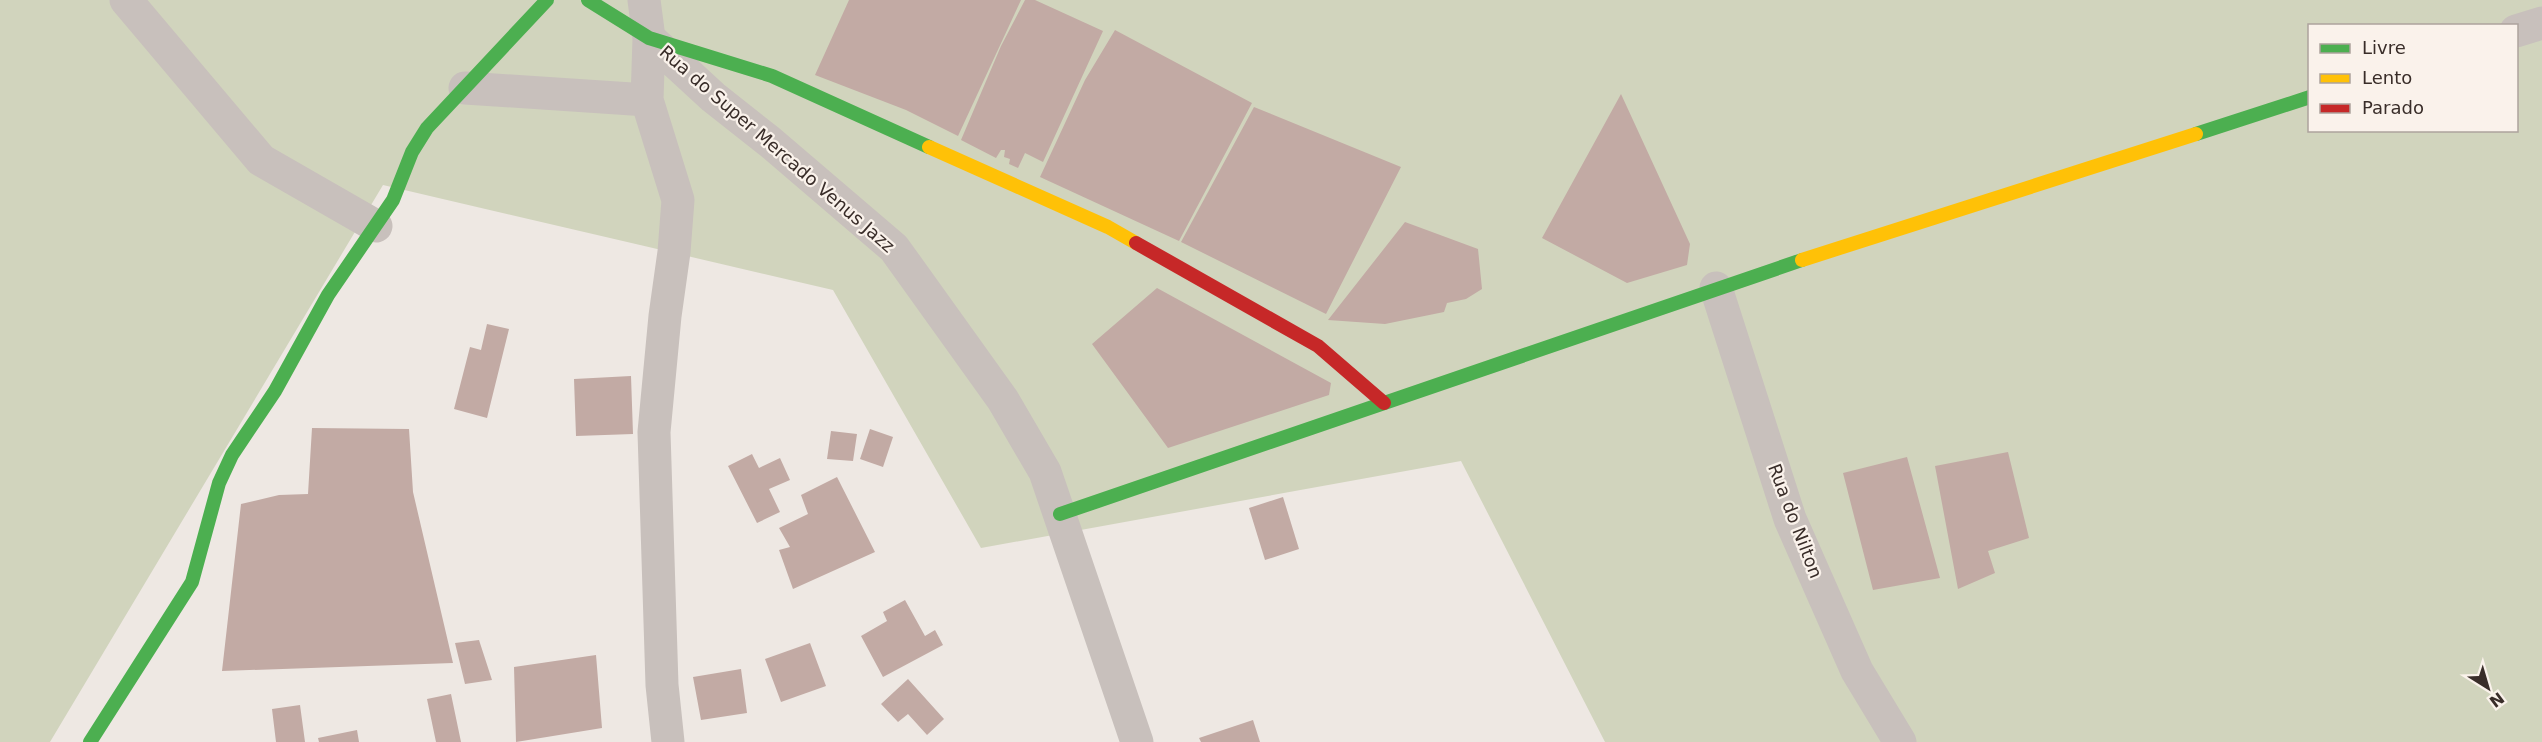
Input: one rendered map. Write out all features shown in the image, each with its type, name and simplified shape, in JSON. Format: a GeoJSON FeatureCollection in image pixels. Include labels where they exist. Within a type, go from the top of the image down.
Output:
{"type":"FeatureCollection","features":[{"type":"Feature","properties":{"kind":"street"},"geometry":{"type":"LineString","coordinates":[[126,0],[261,160],[376,226]]}},
{"type":"Feature","properties":{"kind":"street"},"geometry":{"type":"LineString","coordinates":[[90,742],[192,582],[219,483],[232,455],[274,391],[328,295],[393,201],[417,144],[427,128],[548,0]]}},
{"type":"Feature","properties":{"kind":"street"},"geometry":{"type":"LineString","coordinates":[[588,0],[649,38],[772,76],[1108,227],[1318,346],[1384,403]]}},
{"type":"Feature","properties":{"kind":"street"},"geometry":{"type":"LineString","coordinates":[[644,0],[649,38],[647,100],[678,200],[675,252],[665,316],[654,432],[662,685],[668,742]]}},
{"type":"Feature","properties":{"kind":"street"},"geometry":{"type":"LineString","coordinates":[[2518,31],[2542,23]]}},
{"type":"Feature","properties":{"kind":"street","name":"Rua do Super Mercado Venus Jazz"},"geometry":{"type":"LineString","coordinates":[[649,38],[713,97],[770,142],[894,248],[1003,400],[1045,472],[1137,742]]}},
{"type":"Feature","properties":{"kind":"street"},"geometry":{"type":"LineString","coordinates":[[465,88],[647,100]]}},
{"type":"Feature","properties":{"kind":"street"},"geometry":{"type":"LineString","coordinates":[[1060,514],[1716,288],[2308,98]]}},
{"type":"Feature","properties":{"kind":"street","name":"Rua do Nilton"},"geometry":{"type":"LineString","coordinates":[[1716,288],[1790,519],[1857,671],[1900,742]]}},
{"type":"Feature","properties":{"kind":"green space"},"geometry":{"type":"Polygon","coordinates":[[[0,0],[2542,0],[2542,742],[1605,742],[1461,461],[981,548],[833,290],[383,185],[50,742],[0,742],[0,0]]]}},
{"type":"Feature","properties":{"kind":"building"},"geometry":{"type":"Polygon","coordinates":[[[849,0],[1021,0],[958,136],[906,110],[815,75],[849,0]]]}},
{"type":"Feature","properties":{"kind":"building"},"geometry":{"type":"Polygon","coordinates":[[[1025,0],[1035,0],[1103,31],[1043,162],[1025,153],[1018,168],[1009,164],[1010,159],[1004,157],[1005,150],[1001,150],[996,158],[961,140],[1001,46],[1025,0]]]}},
{"type":"Feature","properties":{"kind":"building"},"geometry":{"type":"Polygon","coordinates":[[[1115,30],[1252,103],[1179,241],[1040,177],[1085,80],[1115,30]]]}},
{"type":"Feature","properties":{"kind":"building"},"geometry":{"type":"Polygon","coordinates":[[[1621,94],[1690,244],[1687,265],[1627,283],[1542,238],[1621,94]]]}},
{"type":"Feature","properties":{"kind":"building"},"geometry":{"type":"Polygon","coordinates":[[[1254,107],[1401,167],[1326,314],[1181,242],[1254,107]]]}},
{"type":"Feature","properties":{"kind":"building"},"geometry":{"type":"Polygon","coordinates":[[[1405,222],[1478,249],[1482,289],[1466,299],[1447,303],[1444,312],[1385,324],[1328,320],[1405,222]]]}},
{"type":"Feature","properties":{"kind":"building"},"geometry":{"type":"Polygon","coordinates":[[[1157,288],[1331,383],[1329,395],[1168,448],[1092,344],[1157,288]]]}},
{"type":"Feature","properties":{"kind":"building"},"geometry":{"type":"Polygon","coordinates":[[[487,324],[509,329],[487,418],[454,409],[470,347],[481,350],[487,324]]]}},
{"type":"Feature","properties":{"kind":"building"},"geometry":{"type":"Polygon","coordinates":[[[631,376],[633,434],[576,436],[574,379],[631,376]]]}},
{"type":"Feature","properties":{"kind":"building"},"geometry":{"type":"Polygon","coordinates":[[[312,428],[409,429],[413,492],[453,663],[222,671],[241,504],[279,495],[308,494],[312,428]]]}},
{"type":"Feature","properties":{"kind":"building"},"geometry":{"type":"Polygon","coordinates":[[[870,429],[893,437],[883,467],[860,459],[870,429]]]}},
{"type":"Feature","properties":{"kind":"building"},"geometry":{"type":"Polygon","coordinates":[[[831,431],[857,434],[853,461],[827,459],[831,431]]]}},
{"type":"Feature","properties":{"kind":"building"},"geometry":{"type":"Polygon","coordinates":[[[2008,452],[2029,538],[1988,551],[1995,573],[1958,589],[1935,466],[2008,452]]]}},
{"type":"Feature","properties":{"kind":"building"},"geometry":{"type":"Polygon","coordinates":[[[752,454],[759,468],[780,458],[790,480],[769,489],[780,512],[757,523],[728,466],[752,454]]]}},
{"type":"Feature","properties":{"kind":"building"},"geometry":{"type":"Polygon","coordinates":[[[1907,457],[1940,578],[1873,590],[1843,473],[1907,457]]]}},
{"type":"Feature","properties":{"kind":"building"},"geometry":{"type":"Polygon","coordinates":[[[837,477],[875,552],[793,589],[779,550],[790,547],[779,528],[808,514],[801,495],[837,477]]]}},
{"type":"Feature","properties":{"kind":"building"},"geometry":{"type":"Polygon","coordinates":[[[1283,497],[1299,549],[1265,560],[1249,508],[1283,497]]]}},
{"type":"Feature","properties":{"kind":"building"},"geometry":{"type":"Polygon","coordinates":[[[905,600],[925,636],[935,630],[943,645],[883,677],[861,636],[887,621],[883,612],[905,600]]]}},
{"type":"Feature","properties":{"kind":"building"},"geometry":{"type":"Polygon","coordinates":[[[479,640],[492,680],[465,684],[455,643],[479,640]]]}},
{"type":"Feature","properties":{"kind":"building"},"geometry":{"type":"Polygon","coordinates":[[[810,643],[826,686],[781,702],[765,659],[810,643]]]}},
{"type":"Feature","properties":{"kind":"building"},"geometry":{"type":"Polygon","coordinates":[[[596,655],[602,728],[516,742],[514,667],[596,655]]]}},
{"type":"Feature","properties":{"kind":"building"},"geometry":{"type":"Polygon","coordinates":[[[741,669],[747,713],[701,720],[693,677],[741,669]]]}},
{"type":"Feature","properties":{"kind":"building"},"geometry":{"type":"Polygon","coordinates":[[[908,679],[944,719],[927,735],[908,714],[898,722],[881,704],[908,679]]]}},
{"type":"Feature","properties":{"kind":"building"},"geometry":{"type":"Polygon","coordinates":[[[451,694],[461,742],[436,742],[427,699],[451,694]]]}},
{"type":"Feature","properties":{"kind":"building"},"geometry":{"type":"Polygon","coordinates":[[[300,705],[305,742],[276,742],[272,709],[300,705]]]}},
{"type":"Feature","properties":{"kind":"building"},"geometry":{"type":"Polygon","coordinates":[[[1253,720],[1260,742],[1201,742],[1199,738],[1253,720]]]}},
{"type":"Feature","properties":{"kind":"building"},"geometry":{"type":"Polygon","coordinates":[[[357,730],[359,742],[319,742],[318,738],[357,730]]]}},
{"type":"Feature","properties":{"kind":"traffic: fast"},"geometry":{"type":"LineString","coordinates":[[90,742],[192,582],[219,483],[232,455],[275,391],[328,295],[393,200],[412,152],[427,128],[547,0]]}},
{"type":"Feature","properties":{"kind":"traffic: fast"},"geometry":{"type":"LineString","coordinates":[[588,0],[649,38],[772,76],[929,147]]}},
{"type":"Feature","properties":{"kind":"traffic: fast"},"geometry":{"type":"LineString","coordinates":[[2196,134],[2308,98]]}},
{"type":"Feature","properties":{"kind":"traffic: fast"},"geometry":{"type":"LineString","coordinates":[[1060,514],[1802,260]]}},
{"type":"Feature","properties":{"kind":"traffic: slow"},"geometry":{"type":"LineString","coordinates":[[1802,260],[2196,134]]}},
{"type":"Feature","properties":{"kind":"traffic: slow"},"geometry":{"type":"LineString","coordinates":[[929,147],[1108,227],[1136,243]]}},
{"type":"Feature","properties":{"kind":"traffic: jam"},"geometry":{"type":"LineString","coordinates":[[1136,243],[1318,346],[1384,403]]}}]}
